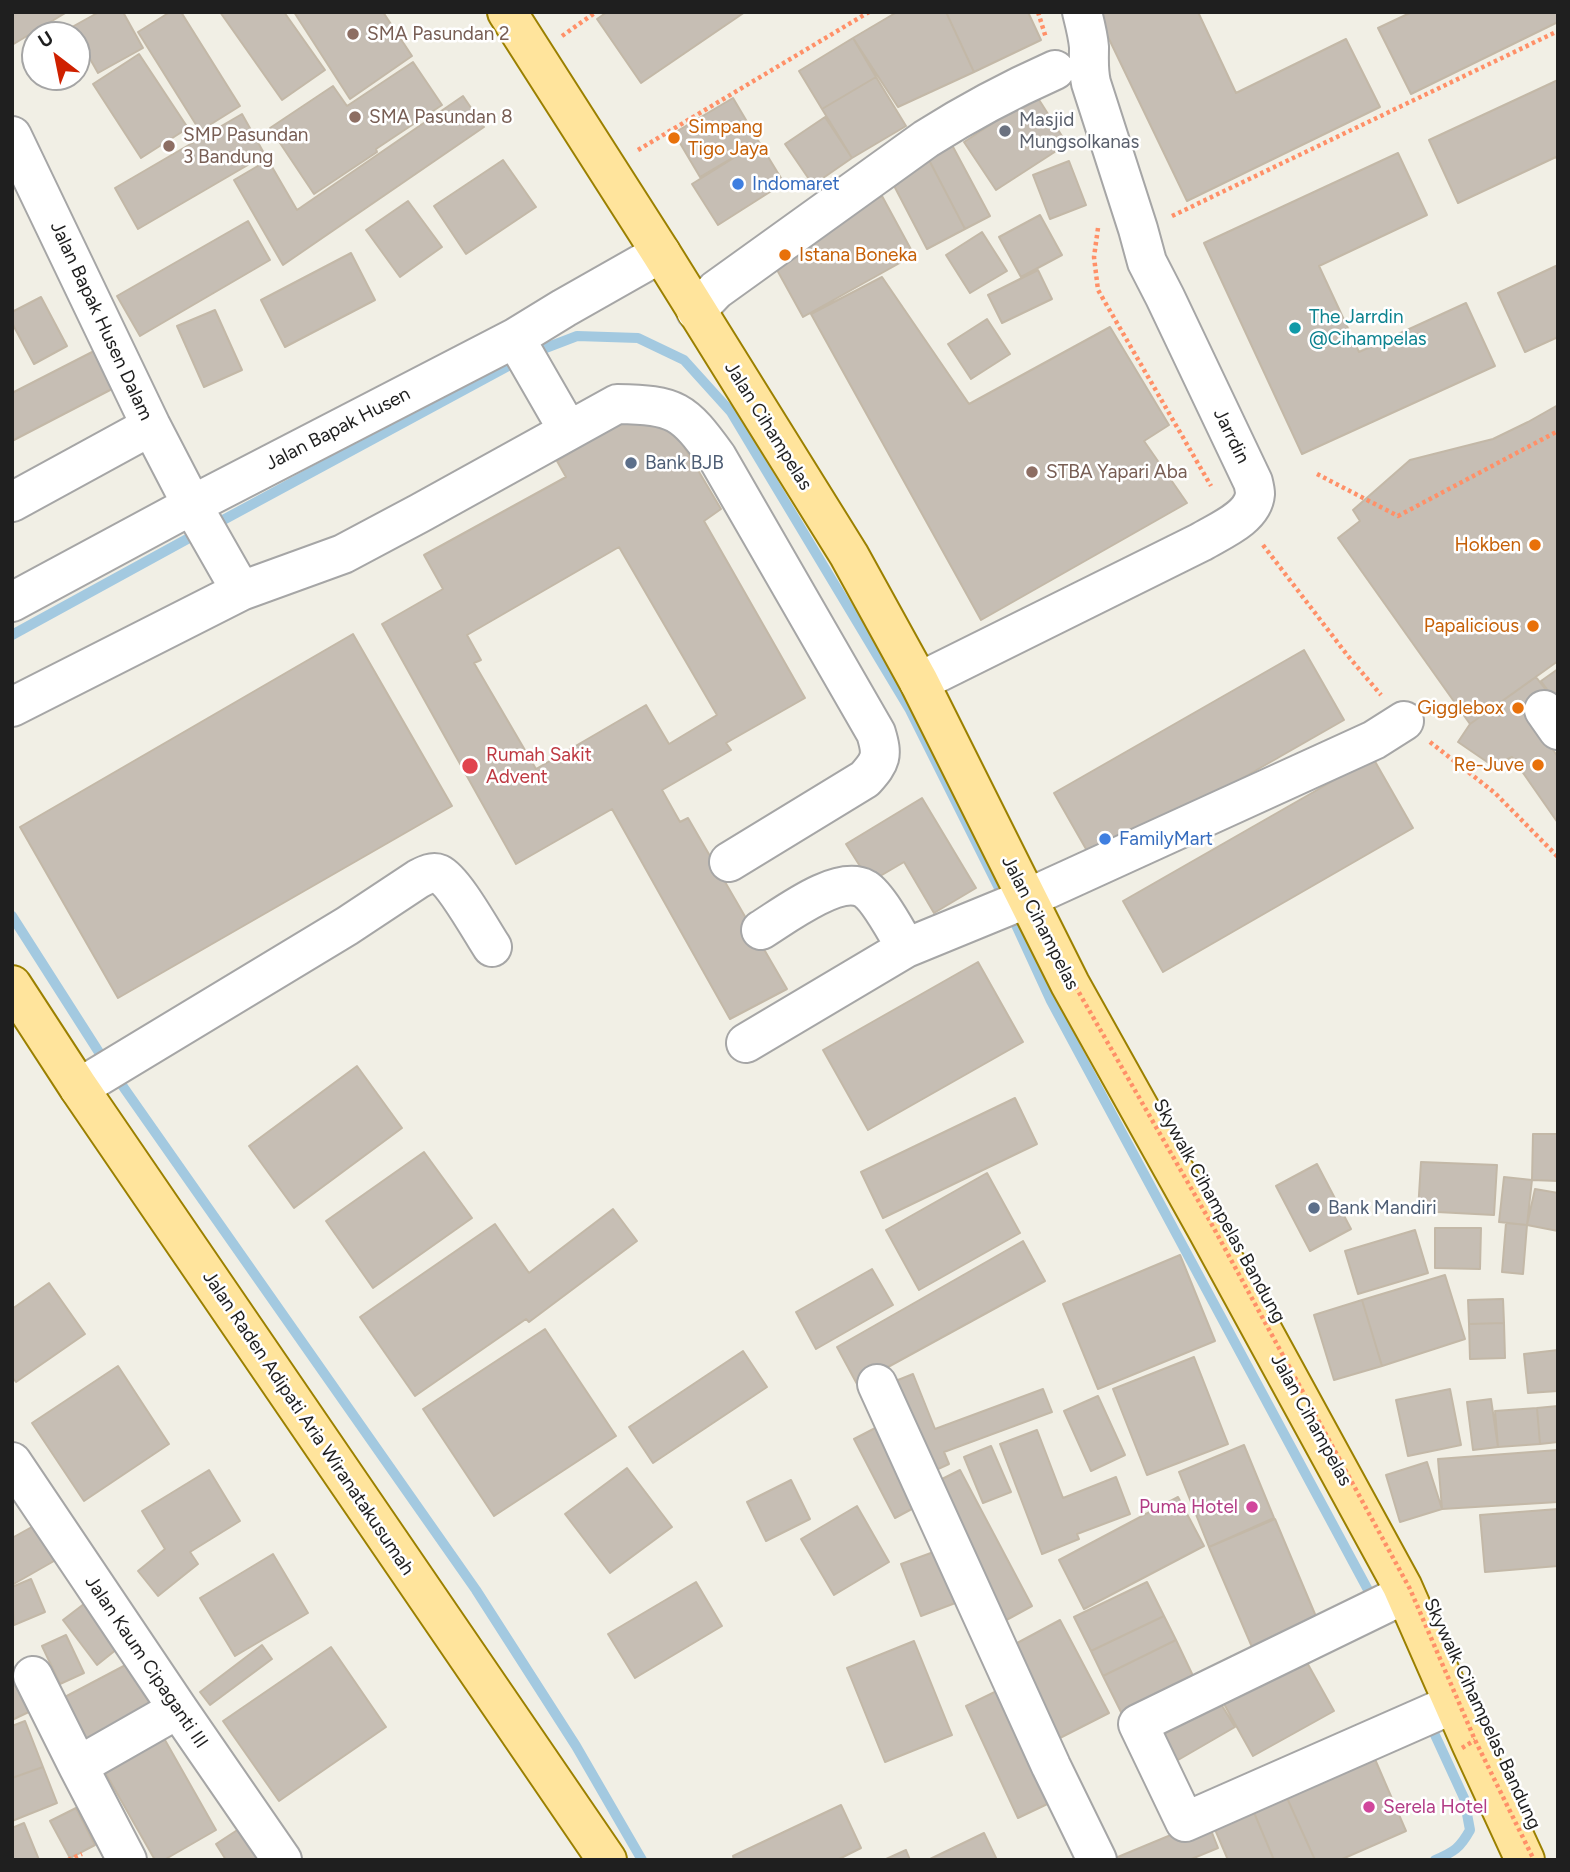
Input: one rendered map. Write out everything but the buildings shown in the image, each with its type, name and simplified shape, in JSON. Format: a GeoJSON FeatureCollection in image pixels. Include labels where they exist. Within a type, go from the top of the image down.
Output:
{"type":"FeatureCollection","features":[{"type":"Feature","properties":{"kind":"main road","name":"Jalan Cihampelas"},"geometry":{"type":"LineString","coordinates":[[507,12],[849,555],[919,682],[1070,984],[1405,1594],[1525,1860]]}},
{"type":"Feature","properties":{"kind":"main road","name":"Jalan Raden Adipati Aria Wiranatakusumah"},"geometry":{"type":"LineString","coordinates":[[12,985],[79,1088],[607,1860]]}},
{"type":"Feature","properties":{"kind":"street","name":"Jarrdin"},"geometry":{"type":"LineString","coordinates":[[919,682],[1201,542],[1241,517],[1250,508],[1255,494],[1253,482],[1147,262],[1091,83],[1087,33],[1082,12]]}},
{"type":"Feature","properties":{"kind":"street"},"geometry":{"type":"LineString","coordinates":[[696,310],[716,290],[926,139],[1013,89],[1055,70]]}},
{"type":"Feature","properties":{"kind":"street","name":"Jalan Bapak Husen Dalam"},"geometry":{"type":"LineString","coordinates":[[12,136],[151,426],[241,591]]}},
{"type":"Feature","properties":{"kind":"street","name":"Jalan Bapak Husen"},"geometry":{"type":"LineString","coordinates":[[12,601],[515,338],[564,307],[661,253]]}},
{"type":"Feature","properties":{"kind":"street"},"geometry":{"type":"LineString","coordinates":[[515,338],[568,430]]}},
{"type":"Feature","properties":{"kind":"street"},"geometry":{"type":"LineString","coordinates":[[12,706],[241,591],[343,554],[617,404],[651,405],[675,411],[696,428],[717,457],[876,733],[881,750],[878,765],[865,779],[729,862]]}},
{"type":"Feature","properties":{"kind":"street"},"geometry":{"type":"LineString","coordinates":[[12,502],[151,426]]}},
{"type":"Feature","properties":{"kind":"street"},"geometry":{"type":"LineString","coordinates":[[746,1042],[906,948],[1028,898],[1374,740],[1404,721]]}},
{"type":"Feature","properties":{"kind":"street"},"geometry":{"type":"LineString","coordinates":[[79,1088],[429,874],[439,874],[449,882],[492,947]]}},
{"type":"Feature","properties":{"kind":"street"},"geometry":{"type":"LineString","coordinates":[[761,930],[814,898],[839,887],[850,886],[865,889],[875,898],[906,948]]}},
{"type":"Feature","properties":{"kind":"street"},"geometry":{"type":"LineString","coordinates":[[877,1384],[1051,1766],[1097,1860]]}},
{"type":"Feature","properties":{"kind":"street","name":"Jalan Kaum Cipaganti III"},"geometry":{"type":"LineString","coordinates":[[12,1462],[282,1860]]}},
{"type":"Feature","properties":{"kind":"street"},"geometry":{"type":"LineString","coordinates":[[1405,1594],[1138,1724],[1185,1822],[1453,1704]]}},
{"type":"Feature","properties":{"kind":"street"},"geometry":{"type":"LineString","coordinates":[[33,1676],[127,1860]]}},
{"type":"Feature","properties":{"kind":"street"},"geometry":{"type":"LineString","coordinates":[[78,1766],[178,1709]]}},
{"type":"Feature","properties":{"kind":"path"},"geometry":{"type":"LineString","coordinates":[[608,170],[869,12]]}},
{"type":"Feature","properties":{"kind":"path"},"geometry":{"type":"LineString","coordinates":[[1181,213],[1556,32]]}},
{"type":"Feature","properties":{"kind":"path"},"geometry":{"type":"LineString","coordinates":[[1317,474],[1398,516],[1558,431]]}},
{"type":"Feature","properties":{"kind":"path","name":"Skywalk Cihampelas Bandung"},"geometry":{"type":"LineString","coordinates":[[1058,956],[1212,1223],[1410,1589],[1475,1740],[1534,1860]]}},
{"type":"Feature","properties":{"kind":"path"},"geometry":{"type":"LineString","coordinates":[[1462,1748],[1475,1740]]}},
{"type":"Feature","properties":{"kind":"waterway"},"geometry":{"type":"LineString","coordinates":[[530,354],[577,336],[638,338],[684,360],[731,412],[910,710],[1005,900]]}},
{"type":"Feature","properties":{"kind":"waterway"},"geometry":{"type":"LineString","coordinates":[[212,526],[521,359]]}},
{"type":"Feature","properties":{"kind":"waterway"},"geometry":{"type":"LineString","coordinates":[[12,635],[200,532]]}},
{"type":"Feature","properties":{"kind":"waterway"},"geometry":{"type":"LineString","coordinates":[[1010,912],[1051,1001],[1374,1601]]}},
{"type":"Feature","properties":{"kind":"waterway"},"geometry":{"type":"LineString","coordinates":[[12,916],[102,1057]]}},
{"type":"Feature","properties":{"kind":"waterway"},"geometry":{"type":"LineString","coordinates":[[117,1078],[476,1590],[576,1746],[642,1860]]}},
{"type":"Feature","properties":{"kind":"waterway"},"geometry":{"type":"LineString","coordinates":[[1429,1722],[1464,1798],[1470,1830],[1456,1849],[1435,1860]]}},
{"type":"Feature","properties":{"kind":"place","name":"SMA Pasundan 2"},"geometry":{"type":"Point","coordinates":[353,34]}},
{"type":"Feature","properties":{"kind":"place","name":"SMA Pasundan 8"},"geometry":{"type":"Point","coordinates":[355,117]}},
{"type":"Feature","properties":{"kind":"place","name":"Masjid Mungsolkanas"},"geometry":{"type":"Point","coordinates":[1005,131]}},
{"type":"Feature","properties":{"kind":"place","name":"Simpang Tigo Jaya"},"geometry":{"type":"Point","coordinates":[674,138]}},
{"type":"Feature","properties":{"kind":"place","name":"SMP Pasundan 3 Bandung"},"geometry":{"type":"Point","coordinates":[169,146]}},
{"type":"Feature","properties":{"kind":"place","name":"Indomaret"},"geometry":{"type":"Point","coordinates":[738,184]}},
{"type":"Feature","properties":{"kind":"place","name":"Istana Boneka"},"geometry":{"type":"Point","coordinates":[785,255]}},
{"type":"Feature","properties":{"kind":"place","name":"The Jarrdin @Cihampelas"},"geometry":{"type":"Point","coordinates":[1295,328]}},
{"type":"Feature","properties":{"kind":"place","name":"Bank BJB"},"geometry":{"type":"Point","coordinates":[631,463]}},
{"type":"Feature","properties":{"kind":"place","name":"STBA Yapari Aba"},"geometry":{"type":"Point","coordinates":[1032,472]}},
{"type":"Feature","properties":{"kind":"place","name":"Hokben"},"geometry":{"type":"Point","coordinates":[1535,545]}},
{"type":"Feature","properties":{"kind":"place","name":"Papalicious"},"geometry":{"type":"Point","coordinates":[1533,626]}},
{"type":"Feature","properties":{"kind":"place","name":"Gigglebox"},"geometry":{"type":"Point","coordinates":[1518,708]}},
{"type":"Feature","properties":{"kind":"place","name":"Re-Juve"},"geometry":{"type":"Point","coordinates":[1538,765]}},
{"type":"Feature","properties":{"kind":"place","name":"Rumah Sakit Advent"},"geometry":{"type":"Point","coordinates":[470,766]}},
{"type":"Feature","properties":{"kind":"place","name":"FamilyMart"},"geometry":{"type":"Point","coordinates":[1105,839]}},
{"type":"Feature","properties":{"kind":"place","name":"Bank Mandiri"},"geometry":{"type":"Point","coordinates":[1314,1208]}},
{"type":"Feature","properties":{"kind":"place","name":"Puma Hotel"},"geometry":{"type":"Point","coordinates":[1252,1507]}},
{"type":"Feature","properties":{"kind":"place","name":"Serela Hotel"},"geometry":{"type":"Point","coordinates":[1369,1807]}}]}
